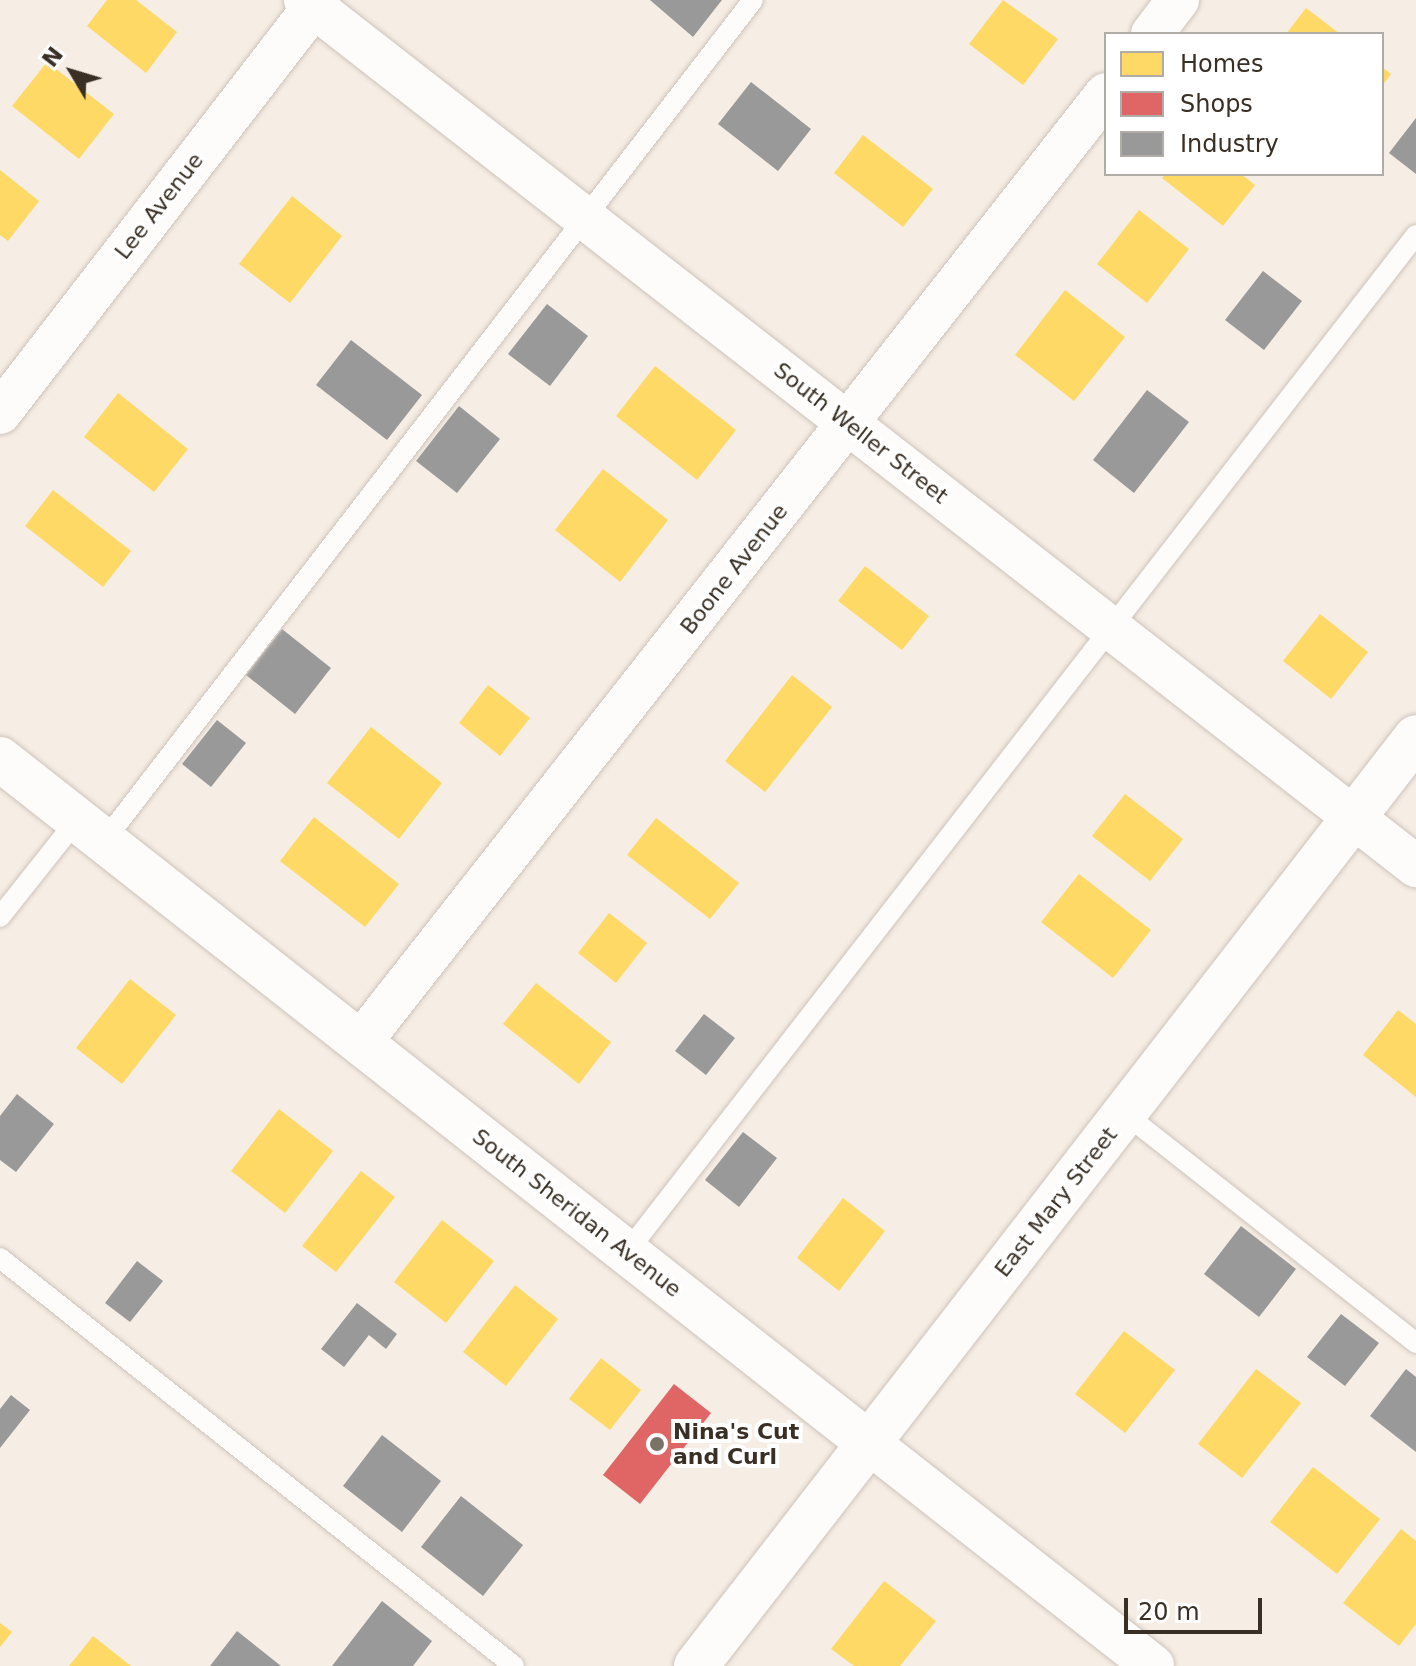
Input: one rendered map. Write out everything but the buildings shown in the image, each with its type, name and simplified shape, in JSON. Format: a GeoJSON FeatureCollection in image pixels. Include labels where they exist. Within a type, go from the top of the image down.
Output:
{"type":"FeatureCollection","features":[{"type":"Feature","properties":{"kind":"main road","name":"East Mary Street"},"geometry":{"type":"LineString","coordinates":[[696,1666],[1416,737]]}},
{"type":"Feature","properties":{"kind":"main road","name":"South Sheridan Avenue"},"geometry":{"type":"LineString","coordinates":[[0,759],[869,1443]]}},
{"type":"Feature","properties":{"kind":"street"},"geometry":{"type":"LineString","coordinates":[[1154,32],[1178,0]]}},
{"type":"Feature","properties":{"kind":"street","name":"South Weller Street"},"geometry":{"type":"LineString","coordinates":[[313,2],[1416,866]]}},
{"type":"Feature","properties":{"kind":"street","name":"Lee Avenue"},"geometry":{"type":"LineString","coordinates":[[0,413],[313,2]]}},
{"type":"Feature","properties":{"kind":"street","name":"Boone Avenue"},"geometry":{"type":"LineString","coordinates":[[360,1043],[1104,97]]}},
{"type":"Feature","properties":{"kind":"street","name":"South Sheridan Avenue"},"geometry":{"type":"LineString","coordinates":[[869,1443],[1153,1666]]}},
{"type":"Feature","properties":{"kind":"lane"},"geometry":{"type":"LineString","coordinates":[[0,917],[90,830],[586,218],[753,0]]}},
{"type":"Feature","properties":{"kind":"lane"},"geometry":{"type":"LineString","coordinates":[[627,1252],[1416,235]]}},
{"type":"Feature","properties":{"kind":"lane"},"geometry":{"type":"LineString","coordinates":[[1124,1113],[1416,1343]]}},
{"type":"Feature","properties":{"kind":"lane"},"geometry":{"type":"LineString","coordinates":[[0,1258],[514,1666]]}},
{"type":"Feature","properties":{"kind":"place","name":"Nina's Cut and Curl"},"geometry":{"type":"Point","coordinates":[657,1444]}}]}
